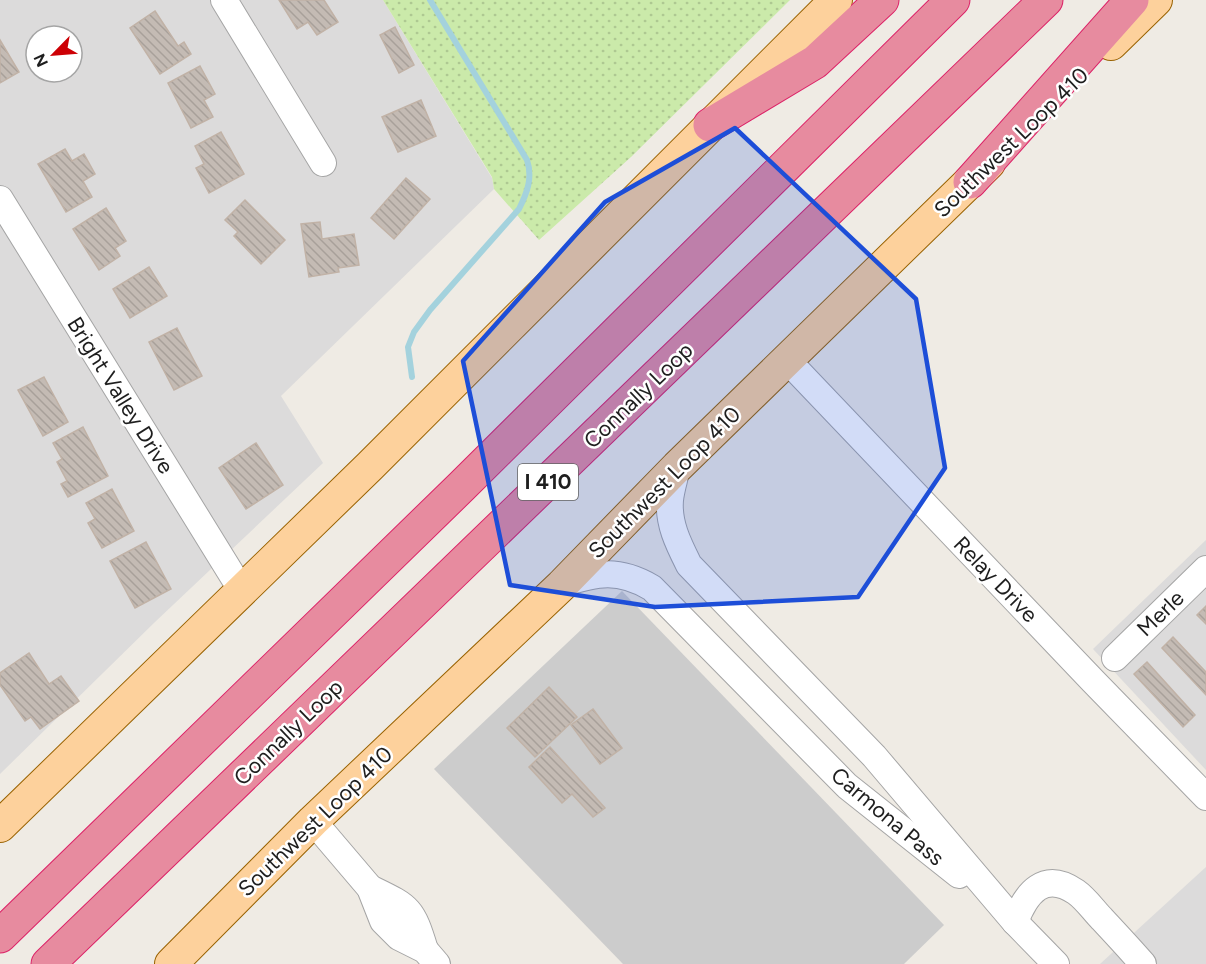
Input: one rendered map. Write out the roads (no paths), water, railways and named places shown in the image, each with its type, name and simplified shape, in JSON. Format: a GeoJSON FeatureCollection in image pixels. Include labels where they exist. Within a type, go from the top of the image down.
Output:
{"type":"FeatureCollection","features":[{"type":"Feature","properties":{"kind":"highway"},"geometry":{"type":"LineString","coordinates":[[711,126],[815,62],[882,0]]}},
{"type":"Feature","properties":{"kind":"highway","name":"I 410"},"geometry":{"type":"LineString","coordinates":[[0,936],[453,494],[953,0]]}},
{"type":"Feature","properties":{"kind":"highway","name":"Connally Loop"},"geometry":{"type":"LineString","coordinates":[[48,964],[1046,0]]}},
{"type":"Feature","properties":{"kind":"highway"},"geometry":{"type":"LineString","coordinates":[[970,182],[1132,0]]}},
{"type":"Feature","properties":{"kind":"main road"},"geometry":{"type":"LineString","coordinates":[[0,826],[370,466],[836,0]]}},
{"type":"Feature","properties":{"kind":"main road","name":"Southwest Loop 410"},"geometry":{"type":"LineString","coordinates":[[171,964],[314,821],[562,585],[677,467],[1156,0]]}},
{"type":"Feature","properties":{"kind":"street"},"geometry":{"type":"LineString","coordinates":[[224,0],[323,163]]}},
{"type":"Feature","properties":{"kind":"street","name":"Bright Valley Drive"},"geometry":{"type":"LineString","coordinates":[[0,199],[242,591]]}},
{"type":"Feature","properties":{"kind":"street","name":"Relay Drive"},"geometry":{"type":"LineString","coordinates":[[788,360],[1206,797]]}},
{"type":"Feature","properties":{"kind":"street","name":"Carmona Pass"},"geometry":{"type":"LineString","coordinates":[[677,467],[670,500],[671,521],[678,544],[689,565],[874,756],[1015,922],[1056,964]]}},
{"type":"Feature","properties":{"kind":"street","name":"Merle"},"geometry":{"type":"LineString","coordinates":[[1115,658],[1206,569]]}},
{"type":"Feature","properties":{"kind":"street","name":"Carmona Pass"},"geometry":{"type":"LineString","coordinates":[[562,585],[586,576],[604,574],[634,577],[652,588],[847,786],[928,849],[1015,922]]}},
{"type":"Feature","properties":{"kind":"street"},"geometry":{"type":"LineString","coordinates":[[766,705],[796,677]]}},
{"type":"Feature","properties":{"kind":"street"},"geometry":{"type":"LineString","coordinates":[[314,821],[370,888],[400,903],[416,918],[431,957]]}},
{"type":"Feature","properties":{"kind":"street"},"geometry":{"type":"LineString","coordinates":[[1015,922],[1022,904],[1033,890],[1048,884],[1062,884],[1078,894],[1143,964]]}},
{"type":"Feature","properties":{"kind":"waterway"},"geometry":{"type":"LineString","coordinates":[[412,377],[408,347],[414,332],[430,310],[519,209],[527,191],[529,179],[527,160],[430,0]]}}]}
